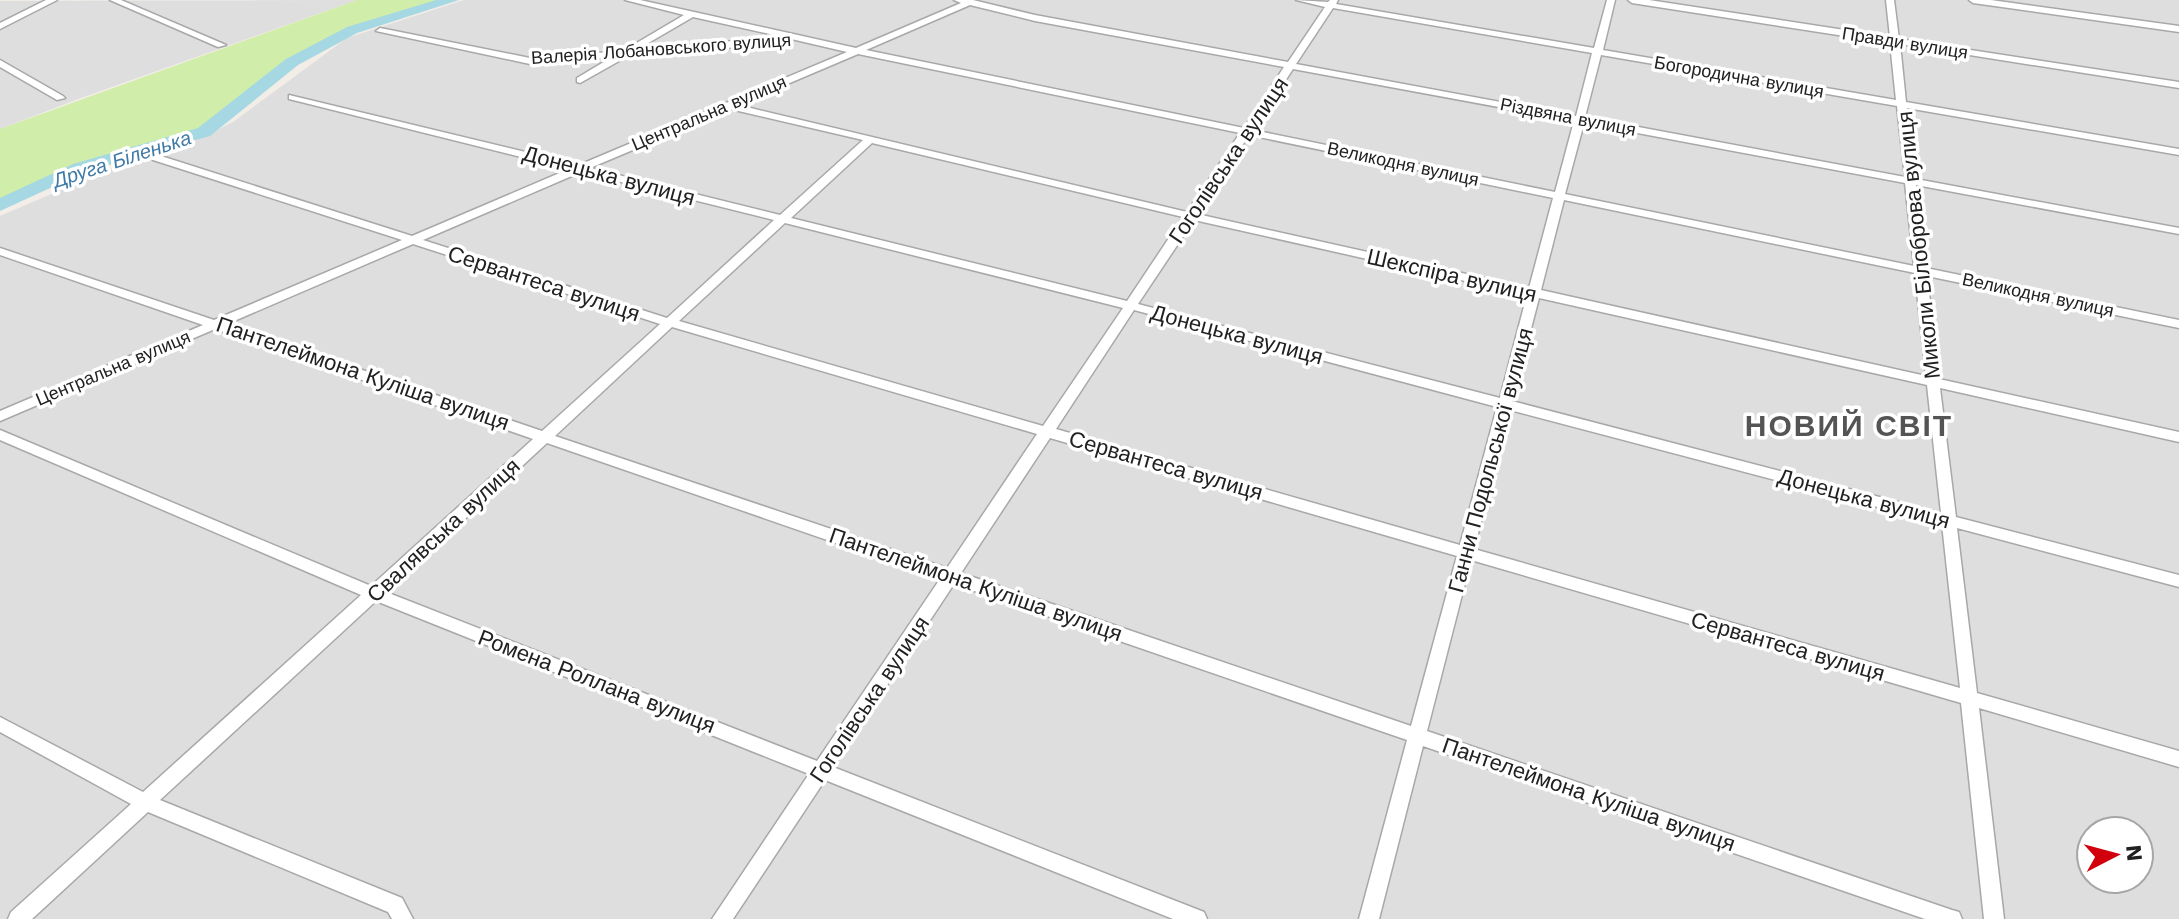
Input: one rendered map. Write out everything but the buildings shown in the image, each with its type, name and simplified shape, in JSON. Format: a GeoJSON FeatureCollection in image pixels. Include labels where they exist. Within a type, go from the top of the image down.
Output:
{"type":"FeatureCollection","features":[{"type":"Feature","properties":{"kind":"street"},"geometry":{"type":"LineString","coordinates":[[0,26],[53,0]]}},
{"type":"Feature","properties":{"kind":"street"},"geometry":{"type":"LineString","coordinates":[[114,0],[221,45]]}},
{"type":"Feature","properties":{"kind":"street","name":"Великодня вулиця"},"geometry":{"type":"LineString","coordinates":[[629,0],[801,39],[2179,324]]}},
{"type":"Feature","properties":{"kind":"street","name":"Центральна вулиця"},"geometry":{"type":"LineString","coordinates":[[0,416],[858,50],[966,0]]}},
{"type":"Feature","properties":{"kind":"street","name":"Різдвяна вулиця"},"geometry":{"type":"LineString","coordinates":[[966,0],[1035,18],[2179,231]]}},
{"type":"Feature","properties":{"kind":"street","name":"Богородична вулиця"},"geometry":{"type":"LineString","coordinates":[[1300,0],[1333,3],[1597,53],[2179,152]]}},
{"type":"Feature","properties":{"kind":"street","name":"Ганни Подольської вулиця"},"geometry":{"type":"LineString","coordinates":[[1369,919],[1611,0]]}},
{"type":"Feature","properties":{"kind":"street","name":"Правди вулиця"},"geometry":{"type":"LineString","coordinates":[[1632,0],[2179,85]]}},
{"type":"Feature","properties":{"kind":"street","name":"Миколи Білоброва вулиця"},"geometry":{"type":"LineString","coordinates":[[1890,0],[1994,919]]}},
{"type":"Feature","properties":{"kind":"street"},"geometry":{"type":"LineString","coordinates":[[1973,0],[2179,29]]}},
{"type":"Feature","properties":{"kind":"street","name":"Гоголівська вулиця"},"geometry":{"type":"LineString","coordinates":[[722,919],[1333,3]]}},
{"type":"Feature","properties":{"kind":"street"},"geometry":{"type":"LineString","coordinates":[[580,80],[690,15]]}},
{"type":"Feature","properties":{"kind":"street","name":"Валерія Лобановського вулиця"},"geometry":{"type":"LineString","coordinates":[[380,31],[530,61],[801,39]]}},
{"type":"Feature","properties":{"kind":"street"},"geometry":{"type":"LineString","coordinates":[[0,63],[60,98]]}},
{"type":"Feature","properties":{"kind":"street","name":"Донецька вулиця"},"geometry":{"type":"LineString","coordinates":[[292,97],[1131,306],[2179,581]]}},
{"type":"Feature","properties":{"kind":"street","name":"Шекспіра вулиця"},"geometry":{"type":"LineString","coordinates":[[727,105],[1191,216],[2179,437]]}},
{"type":"Feature","properties":{"kind":"street","name":"Свалявська вулиця"},"geometry":{"type":"LineString","coordinates":[[18,919],[868,141]]}},
{"type":"Feature","properties":{"kind":"street","name":"Сервантеса вулиця"},"geometry":{"type":"LineString","coordinates":[[157,158],[671,323],[2179,759]]}},
{"type":"Feature","properties":{"kind":"street","name":"Пантелеймона Куліша вулиця"},"geometry":{"type":"LineString","coordinates":[[0,251],[220,323],[314,360],[546,435],[950,577],[1952,919]]}},
{"type":"Feature","properties":{"kind":"street","name":"Ромена Роллана вулиця"},"geometry":{"type":"LineString","coordinates":[[0,435],[374,594],[1197,919]]}},
{"type":"Feature","properties":{"kind":"street"},"geometry":{"type":"LineString","coordinates":[[0,724],[146,803],[395,905],[403,919]]}},
{"type":"Feature","properties":{"kind":"shaded area"},"geometry":{"type":"Polygon","coordinates":[[[357,0],[78,99],[0,129],[0,1],[357,0]]]}},
{"type":"Feature","properties":{"kind":"shaded area"},"geometry":{"type":"Polygon","coordinates":[[[464,0],[2179,0],[2179,919],[0,919],[0,216],[117,166],[179,149],[233,122],[347,38],[464,0]]]}},
{"type":"Feature","properties":{"kind":"green space"},"geometry":{"type":"Polygon","coordinates":[[[357,0],[452,0],[352,30],[292,62],[204,132],[79,168],[0,205],[0,129],[357,0]]]}},
{"type":"Feature","properties":{"kind":"waterway","name":"Друга Біленька"},"geometry":{"type":"LineString","coordinates":[[0,205],[79,168],[204,132],[292,62],[352,30],[452,0]]}},
{"type":"Feature","properties":{"kind":"district","name":"НОВИЙ СВІТ"},"geometry":{"type":"Point","coordinates":[1849,426]}}]}
